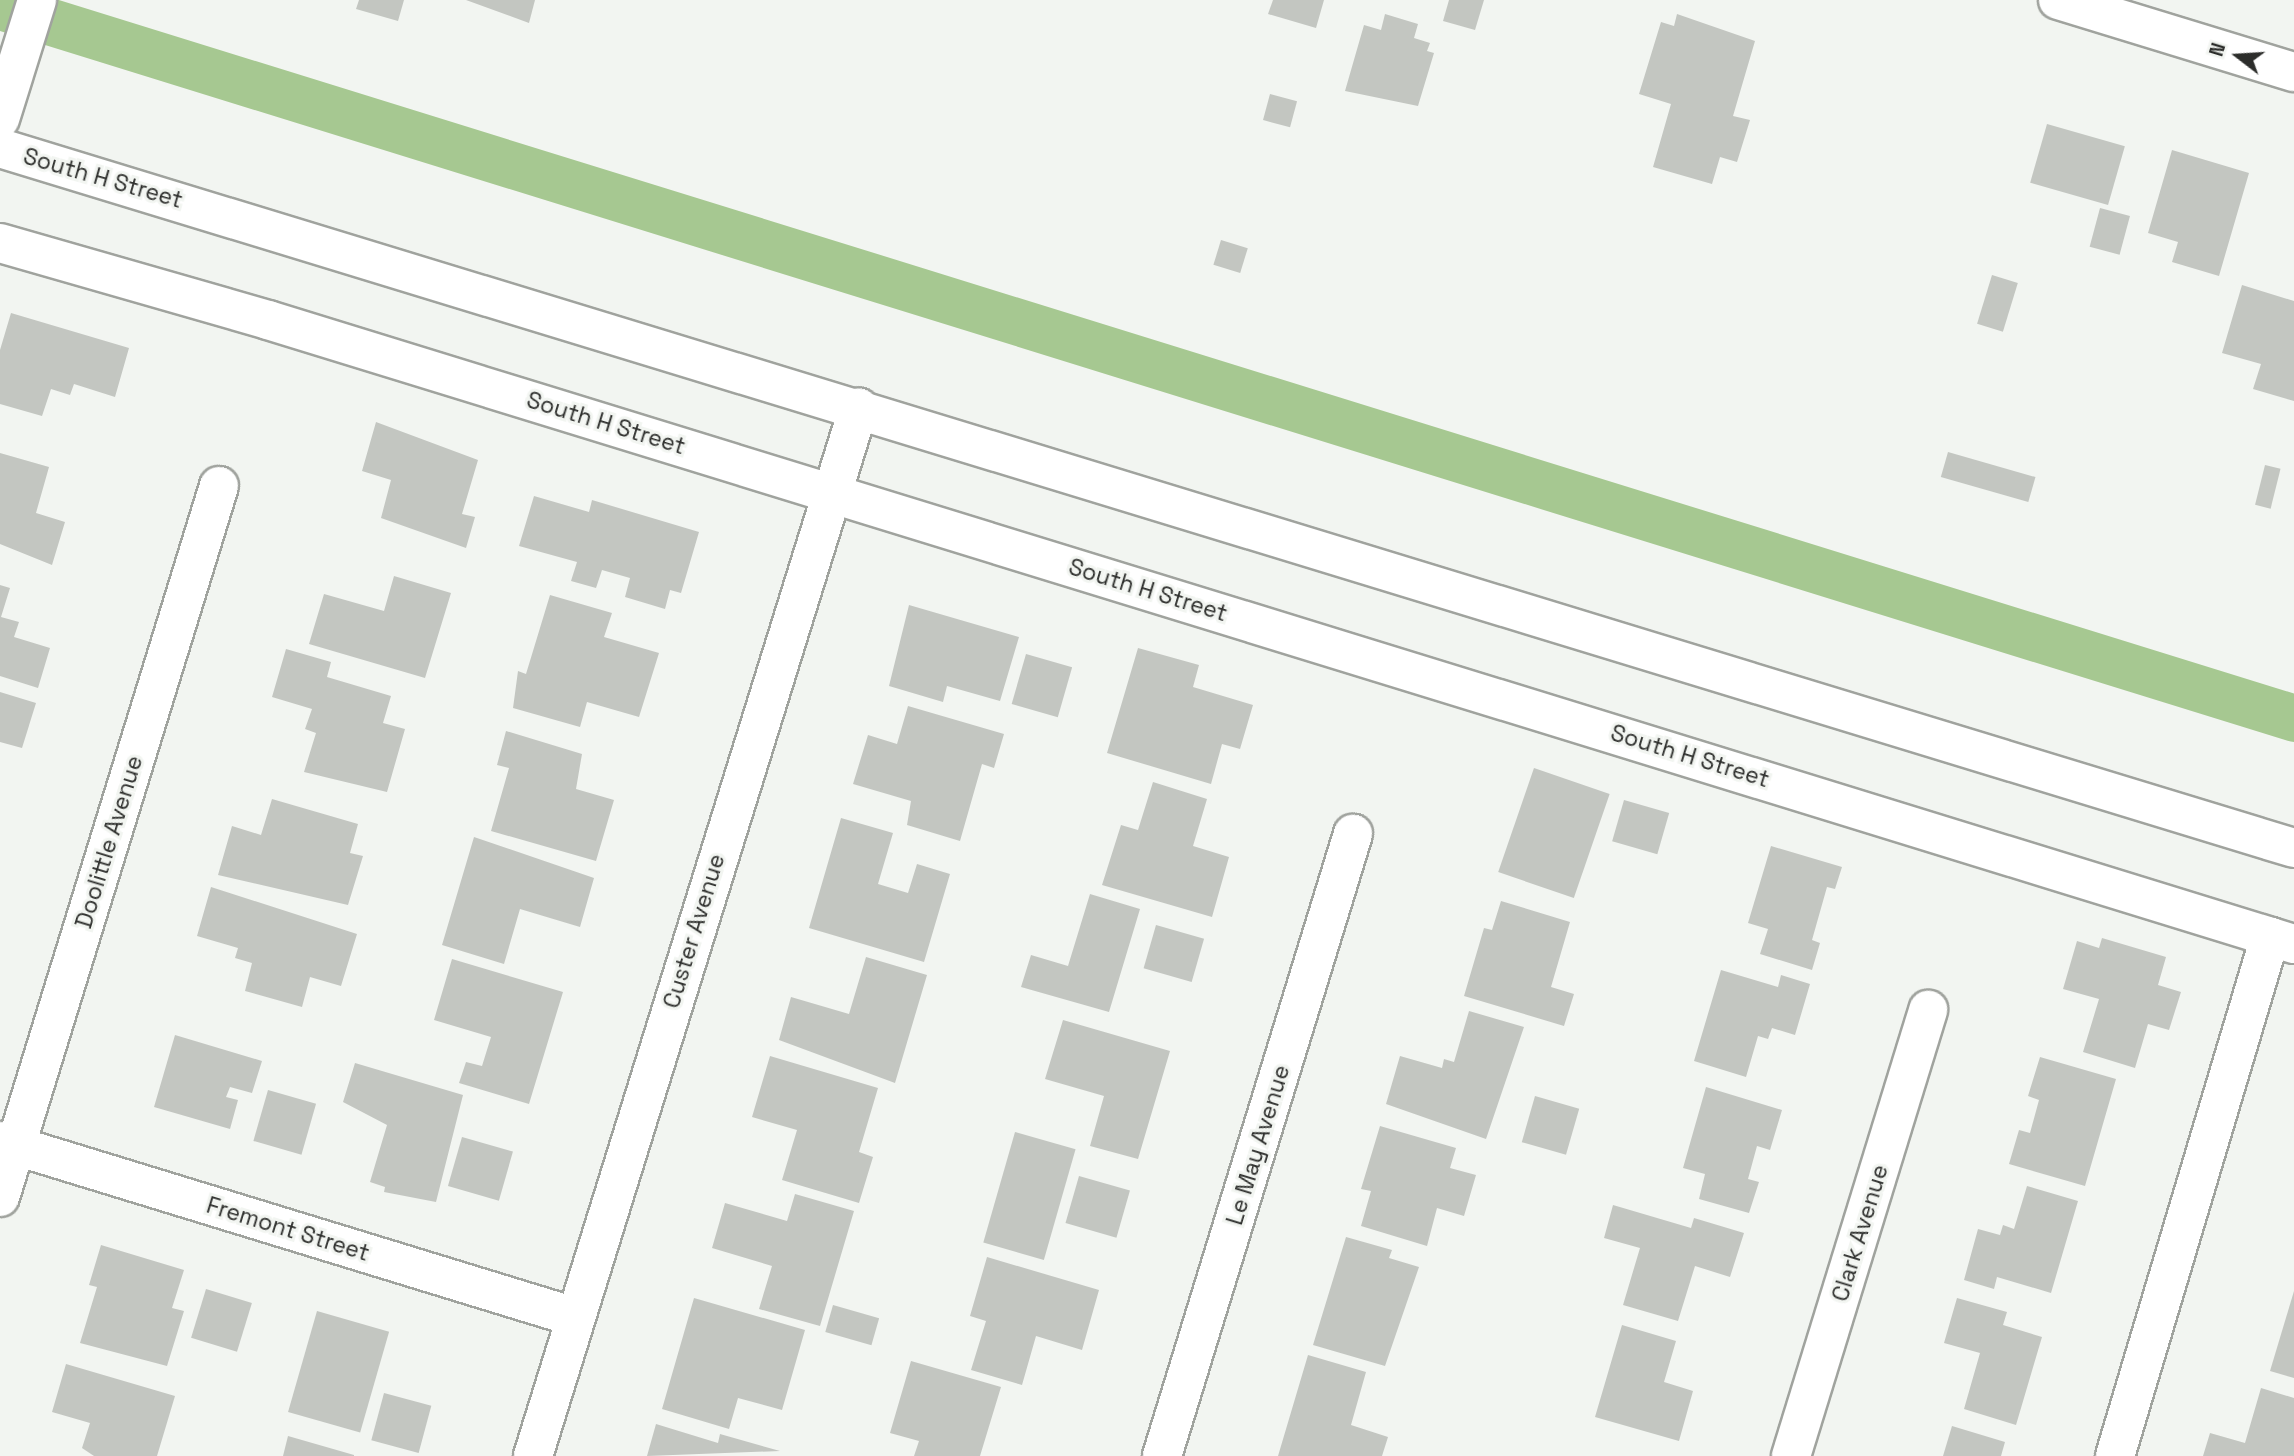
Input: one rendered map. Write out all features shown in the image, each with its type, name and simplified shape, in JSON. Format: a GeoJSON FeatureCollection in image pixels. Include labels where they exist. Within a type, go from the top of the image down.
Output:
{"type":"FeatureCollection","features":[{"type":"Feature","properties":{"kind":"street"},"geometry":{"type":"LineString","coordinates":[[0,119],[37,0]]}},
{"type":"Feature","properties":{"kind":"street"},"geometry":{"type":"LineString","coordinates":[[2058,0],[2294,72]]}},
{"type":"Feature","properties":{"kind":"street","name":"South H Street"},"geometry":{"type":"LineString","coordinates":[[0,148],[859,407],[2294,848]]}},
{"type":"Feature","properties":{"kind":"street","name":"South H Street"},"geometry":{"type":"LineString","coordinates":[[0,243],[828,491],[2282,941]]}},
{"type":"Feature","properties":{"kind":"street","name":"Custer Avenue"},"geometry":{"type":"LineString","coordinates":[[533,1456],[828,491],[859,407]]}},
{"type":"Feature","properties":{"kind":"street","name":"Doolittle Avenue"},"geometry":{"type":"LineString","coordinates":[[0,1197],[8,1143],[219,486]]}},
{"type":"Feature","properties":{"kind":"street","name":"Le May Avenue"},"geometry":{"type":"LineString","coordinates":[[1162,1456],[1353,834]]}},
{"type":"Feature","properties":{"kind":"street"},"geometry":{"type":"LineString","coordinates":[[2115,1456],[2282,941]]}},
{"type":"Feature","properties":{"kind":"street","name":"Clark Avenue"},"geometry":{"type":"LineString","coordinates":[[1791,1456],[1928,1010]]}},
{"type":"Feature","properties":{"kind":"street","name":"Fremont Street"},"geometry":{"type":"LineString","coordinates":[[8,1143],[575,1317]]}},
{"type":"Feature","properties":{"kind":"building"},"geometry":{"type":"Polygon","coordinates":[[[359,0],[404,0],[398,21],[356,9],[359,0]]]}},
{"type":"Feature","properties":{"kind":"building"},"geometry":{"type":"Polygon","coordinates":[[[466,0],[535,0],[529,23],[466,0]]]}},
{"type":"Feature","properties":{"kind":"building"},"geometry":{"type":"Polygon","coordinates":[[[1273,0],[1324,0],[1316,28],[1268,14],[1273,0]]]}},
{"type":"Feature","properties":{"kind":"building"},"geometry":{"type":"Polygon","coordinates":[[[1449,0],[1484,0],[1475,30],[1443,21],[1449,0]]]}},
{"type":"Feature","properties":{"kind":"building"},"geometry":{"type":"Polygon","coordinates":[[[1385,14],[1418,24],[1414,38],[1430,43],[1427,51],[1434,53],[1418,106],[1345,91],[1364,25],[1381,30],[1385,14]]]}},
{"type":"Feature","properties":{"kind":"building"},"geometry":{"type":"Polygon","coordinates":[[[1677,14],[1755,41],[1733,116],[1750,120],[1737,162],[1720,157],[1712,184],[1653,167],[1671,104],[1639,94],[1661,22],[1674,26],[1677,14]]]}},
{"type":"Feature","properties":{"kind":"building"},"geometry":{"type":"Polygon","coordinates":[[[1270,94],[1297,101],[1290,127],[1263,120],[1270,94]]]}},
{"type":"Feature","properties":{"kind":"building"},"geometry":{"type":"Polygon","coordinates":[[[2047,124],[2125,146],[2108,205],[2030,183],[2047,124]]]}},
{"type":"Feature","properties":{"kind":"building"},"geometry":{"type":"Polygon","coordinates":[[[2172,150],[2249,173],[2219,276],[2172,262],[2178,242],[2148,233],[2172,150]]]}},
{"type":"Feature","properties":{"kind":"building"},"geometry":{"type":"Polygon","coordinates":[[[2100,208],[2130,216],[2120,255],[2090,247],[2100,208]]]}},
{"type":"Feature","properties":{"kind":"building"},"geometry":{"type":"Polygon","coordinates":[[[1221,240],[1248,248],[1240,273],[1213,265],[1221,240]]]}},
{"type":"Feature","properties":{"kind":"building"},"geometry":{"type":"Polygon","coordinates":[[[1992,275],[2018,283],[2003,332],[1977,324],[1992,275]]]}},
{"type":"Feature","properties":{"kind":"building"},"geometry":{"type":"Polygon","coordinates":[[[2242,285],[2294,301],[2294,401],[2253,389],[2261,364],[2222,353],[2242,285]]]}},
{"type":"Feature","properties":{"kind":"building"},"geometry":{"type":"Polygon","coordinates":[[[11,313],[129,348],[115,397],[74,384],[70,395],[51,389],[42,416],[0,404],[0,350],[11,313]]]}},
{"type":"Feature","properties":{"kind":"building"},"geometry":{"type":"Polygon","coordinates":[[[376,422],[478,460],[462,514],[475,517],[466,548],[381,518],[391,480],[362,471],[376,422]]]}},
{"type":"Feature","properties":{"kind":"building"},"geometry":{"type":"Polygon","coordinates":[[[1948,452],[2035,477],[2028,502],[1941,477],[1948,452]]]}},
{"type":"Feature","properties":{"kind":"building"},"geometry":{"type":"Polygon","coordinates":[[[0,453],[49,467],[36,513],[65,522],[52,565],[0,544],[0,453]]]}},
{"type":"Feature","properties":{"kind":"building"},"geometry":{"type":"Polygon","coordinates":[[[2265,465],[2281,469],[2271,509],[2255,505],[2265,465]]]}},
{"type":"Feature","properties":{"kind":"building"},"geometry":{"type":"Polygon","coordinates":[[[534,496],[589,512],[592,500],[699,532],[681,593],[670,590],[665,609],[625,597],[630,578],[602,570],[596,588],[571,581],[577,562],[519,546],[534,496]]]}},
{"type":"Feature","properties":{"kind":"building"},"geometry":{"type":"Polygon","coordinates":[[[394,576],[451,593],[425,678],[309,644],[324,594],[384,611],[394,576]]]}},
{"type":"Feature","properties":{"kind":"building"},"geometry":{"type":"Polygon","coordinates":[[[0,585],[10,588],[1,617],[19,622],[14,637],[50,648],[38,688],[0,676],[0,585]]]}},
{"type":"Feature","properties":{"kind":"building"},"geometry":{"type":"Polygon","coordinates":[[[550,595],[612,613],[604,637],[659,653],[639,717],[587,702],[580,727],[513,708],[518,671],[526,674],[550,595]]]}},
{"type":"Feature","properties":{"kind":"building"},"geometry":{"type":"Polygon","coordinates":[[[909,605],[1019,637],[1000,701],[947,686],[943,702],[889,686],[909,605]]]}},
{"type":"Feature","properties":{"kind":"building"},"geometry":{"type":"Polygon","coordinates":[[[1138,648],[1199,665],[1193,687],[1253,705],[1240,749],[1222,744],[1211,784],[1107,753],[1138,648]]]}},
{"type":"Feature","properties":{"kind":"building"},"geometry":{"type":"Polygon","coordinates":[[[286,649],[331,662],[327,677],[391,696],[383,723],[405,729],[387,792],[304,772],[316,733],[305,729],[312,709],[272,697],[286,649]]]}},
{"type":"Feature","properties":{"kind":"building"},"geometry":{"type":"Polygon","coordinates":[[[1026,654],[1072,667],[1058,717],[1012,704],[1026,654]]]}},
{"type":"Feature","properties":{"kind":"building"},"geometry":{"type":"Polygon","coordinates":[[[0,692],[36,703],[22,748],[0,742],[0,692]]]}},
{"type":"Feature","properties":{"kind":"building"},"geometry":{"type":"Polygon","coordinates":[[[908,706],[1004,734],[994,768],[982,764],[960,841],[907,825],[911,801],[853,784],[868,735],[897,744],[908,706]]]}},
{"type":"Feature","properties":{"kind":"building"},"geometry":{"type":"Polygon","coordinates":[[[506,731],[582,754],[576,789],[614,800],[596,861],[491,831],[509,768],[497,765],[506,731]]]}},
{"type":"Feature","properties":{"kind":"building"},"geometry":{"type":"Polygon","coordinates":[[[1534,768],[1610,794],[1574,898],[1498,872],[1534,768]]]}},
{"type":"Feature","properties":{"kind":"building"},"geometry":{"type":"Polygon","coordinates":[[[1153,782],[1207,799],[1193,846],[1229,857],[1212,917],[1102,885],[1121,825],[1138,830],[1153,782]]]}},
{"type":"Feature","properties":{"kind":"building"},"geometry":{"type":"Polygon","coordinates":[[[272,799],[358,824],[350,853],[363,856],[348,905],[218,875],[232,826],[261,835],[272,799]]]}},
{"type":"Feature","properties":{"kind":"building"},"geometry":{"type":"Polygon","coordinates":[[[1624,800],[1669,813],[1657,854],[1612,841],[1624,800]]]}},
{"type":"Feature","properties":{"kind":"building"},"geometry":{"type":"Polygon","coordinates":[[[841,818],[893,833],[878,884],[908,893],[917,864],[950,874],[924,962],[809,928],[841,818]]]}},
{"type":"Feature","properties":{"kind":"building"},"geometry":{"type":"Polygon","coordinates":[[[474,837],[594,878],[580,927],[520,909],[504,964],[442,945],[474,837]]]}},
{"type":"Feature","properties":{"kind":"building"},"geometry":{"type":"Polygon","coordinates":[[[1771,846],[1842,867],[1835,889],[1827,887],[1812,940],[1820,943],[1812,970],[1760,954],[1768,929],[1748,923],[1771,846]]]}},
{"type":"Feature","properties":{"kind":"building"},"geometry":{"type":"Polygon","coordinates":[[[211,887],[357,934],[341,986],[310,977],[302,1007],[245,991],[252,963],[235,958],[238,948],[197,936],[211,887]]]}},
{"type":"Feature","properties":{"kind":"building"},"geometry":{"type":"Polygon","coordinates":[[[1090,894],[1140,909],[1109,1012],[1021,987],[1031,955],[1068,966],[1090,894]]]}},
{"type":"Feature","properties":{"kind":"building"},"geometry":{"type":"Polygon","coordinates":[[[1501,901],[1570,922],[1551,987],[1574,994],[1564,1026],[1464,996],[1484,928],[1492,930],[1501,901]]]}},
{"type":"Feature","properties":{"kind":"building"},"geometry":{"type":"Polygon","coordinates":[[[1156,925],[1204,939],[1192,982],[1144,968],[1156,925]]]}},
{"type":"Feature","properties":{"kind":"building"},"geometry":{"type":"Polygon","coordinates":[[[2102,938],[2166,957],[2158,985],[2181,992],[2169,1030],[2148,1024],[2135,1068],[2083,1052],[2099,999],[2063,989],[2077,941],[2099,948],[2102,938]]]}},
{"type":"Feature","properties":{"kind":"building"},"geometry":{"type":"Polygon","coordinates":[[[866,957],[927,975],[895,1083],[779,1040],[791,997],[849,1014],[866,957]]]}},
{"type":"Feature","properties":{"kind":"building"},"geometry":{"type":"Polygon","coordinates":[[[452,959],[563,992],[529,1104],[459,1083],[466,1062],[482,1066],[491,1037],[434,1020],[452,959]]]}},
{"type":"Feature","properties":{"kind":"building"},"geometry":{"type":"Polygon","coordinates":[[[1721,970],[1778,987],[1781,975],[1810,984],[1795,1035],[1772,1028],[1768,1039],[1758,1036],[1746,1077],[1694,1061],[1721,970]]]}},
{"type":"Feature","properties":{"kind":"building"},"geometry":{"type":"Polygon","coordinates":[[[1469,1011],[1524,1027],[1486,1139],[1386,1104],[1400,1056],[1442,1068],[1444,1059],[1454,1062],[1469,1011]]]}},
{"type":"Feature","properties":{"kind":"building"},"geometry":{"type":"Polygon","coordinates":[[[1063,1020],[1170,1051],[1138,1159],[1090,1146],[1104,1096],[1045,1079],[1063,1020]]]}},
{"type":"Feature","properties":{"kind":"building"},"geometry":{"type":"Polygon","coordinates":[[[175,1035],[262,1061],[252,1093],[230,1087],[226,1097],[238,1100],[230,1129],[154,1107],[175,1035]]]}},
{"type":"Feature","properties":{"kind":"building"},"geometry":{"type":"Polygon","coordinates":[[[770,1056],[878,1088],[859,1152],[873,1157],[859,1203],[782,1180],[797,1130],[752,1117],[770,1056]]]}},
{"type":"Feature","properties":{"kind":"building"},"geometry":{"type":"Polygon","coordinates":[[[2040,1057],[2116,1079],[2085,1186],[2009,1164],[2019,1130],[2030,1133],[2039,1100],[2028,1096],[2040,1057]]]}},
{"type":"Feature","properties":{"kind":"building"},"geometry":{"type":"Polygon","coordinates":[[[355,1063],[463,1095],[436,1202],[384,1192],[385,1187],[370,1182],[387,1125],[343,1102],[355,1063]]]}},
{"type":"Feature","properties":{"kind":"building"},"geometry":{"type":"Polygon","coordinates":[[[1706,1087],[1782,1110],[1770,1150],[1757,1146],[1748,1179],[1759,1182],[1749,1213],[1699,1199],[1705,1174],[1683,1168],[1706,1087]]]}},
{"type":"Feature","properties":{"kind":"building"},"geometry":{"type":"Polygon","coordinates":[[[268,1090],[316,1104],[301,1155],[253,1141],[268,1090]]]}},
{"type":"Feature","properties":{"kind":"building"},"geometry":{"type":"Polygon","coordinates":[[[1535,1096],[1579,1109],[1566,1155],[1522,1142],[1535,1096]]]}},
{"type":"Feature","properties":{"kind":"building"},"geometry":{"type":"Polygon","coordinates":[[[1380,1126],[1456,1148],[1450,1168],[1476,1175],[1464,1216],[1437,1208],[1427,1246],[1361,1226],[1371,1191],[1361,1189],[1380,1126]]]}},
{"type":"Feature","properties":{"kind":"building"},"geometry":{"type":"Polygon","coordinates":[[[1015,1132],[1076,1149],[1044,1260],[983,1243],[1015,1132]]]}},
{"type":"Feature","properties":{"kind":"building"},"geometry":{"type":"Polygon","coordinates":[[[462,1137],[513,1152],[499,1201],[448,1186],[462,1137]]]}},
{"type":"Feature","properties":{"kind":"building"},"geometry":{"type":"Polygon","coordinates":[[[1079,1176],[1130,1191],[1116,1238],[1065,1223],[1079,1176]]]}},
{"type":"Feature","properties":{"kind":"building"},"geometry":{"type":"Polygon","coordinates":[[[2027,1186],[2078,1201],[2051,1293],[1997,1277],[1994,1289],[1964,1280],[1978,1229],[2000,1235],[2003,1225],[2014,1229],[2027,1186]]]}},
{"type":"Feature","properties":{"kind":"building"},"geometry":{"type":"Polygon","coordinates":[[[795,1194],[854,1211],[820,1326],[759,1309],[772,1266],[712,1248],[725,1203],[787,1221],[795,1194]]]}},
{"type":"Feature","properties":{"kind":"building"},"geometry":{"type":"Polygon","coordinates":[[[1613,1205],[1691,1228],[1694,1218],[1744,1233],[1730,1277],[1695,1266],[1678,1321],[1623,1305],[1640,1248],[1604,1238],[1613,1205]]]}},
{"type":"Feature","properties":{"kind":"building"},"geometry":{"type":"Polygon","coordinates":[[[1346,1237],[1392,1250],[1389,1258],[1419,1267],[1385,1366],[1313,1345],[1346,1237]]]}},
{"type":"Feature","properties":{"kind":"building"},"geometry":{"type":"Polygon","coordinates":[[[101,1245],[184,1270],[172,1308],[184,1311],[167,1366],[80,1343],[97,1287],[89,1285],[101,1245]]]}},
{"type":"Feature","properties":{"kind":"building"},"geometry":{"type":"Polygon","coordinates":[[[987,1257],[1099,1290],[1082,1350],[1036,1336],[1022,1385],[971,1370],[986,1321],[970,1316],[987,1257]]]}},
{"type":"Feature","properties":{"kind":"building"},"geometry":{"type":"Polygon","coordinates":[[[206,1289],[252,1303],[237,1352],[191,1338],[206,1289]]]}},
{"type":"Feature","properties":{"kind":"building"},"geometry":{"type":"Polygon","coordinates":[[[2294,1291],[2294,1378],[2270,1371],[2294,1291]]]}},
{"type":"Feature","properties":{"kind":"building"},"geometry":{"type":"Polygon","coordinates":[[[694,1298],[805,1330],[782,1410],[738,1398],[729,1429],[662,1409],[694,1298]]]}},
{"type":"Feature","properties":{"kind":"building"},"geometry":{"type":"Polygon","coordinates":[[[1957,1298],[2007,1312],[2003,1325],[2042,1337],[2016,1425],[1964,1409],[1980,1353],[1944,1343],[1957,1298]]]}},
{"type":"Feature","properties":{"kind":"building"},"geometry":{"type":"Polygon","coordinates":[[[833,1305],[879,1318],[871,1345],[825,1332],[833,1305]]]}},
{"type":"Feature","properties":{"kind":"building"},"geometry":{"type":"Polygon","coordinates":[[[317,1311],[389,1332],[360,1433],[288,1412],[317,1311]]]}},
{"type":"Feature","properties":{"kind":"building"},"geometry":{"type":"Polygon","coordinates":[[[1622,1325],[1676,1341],[1664,1382],[1693,1391],[1679,1441],[1595,1417],[1622,1325]]]}},
{"type":"Feature","properties":{"kind":"building"},"geometry":{"type":"Polygon","coordinates":[[[1308,1355],[1366,1372],[1351,1425],[1388,1437],[1382,1456],[1278,1456],[1308,1355]]]}},
{"type":"Feature","properties":{"kind":"building"},"geometry":{"type":"Polygon","coordinates":[[[911,1361],[1001,1387],[980,1456],[914,1456],[919,1441],[890,1433],[911,1361]]]}},
{"type":"Feature","properties":{"kind":"building"},"geometry":{"type":"Polygon","coordinates":[[[66,1364],[175,1396],[157,1456],[94,1456],[82,1448],[90,1423],[52,1412],[66,1364]]]}},
{"type":"Feature","properties":{"kind":"building"},"geometry":{"type":"Polygon","coordinates":[[[2261,1388],[2294,1398],[2294,1456],[2203,1456],[2210,1433],[2245,1443],[2261,1388]]]}},
{"type":"Feature","properties":{"kind":"building"},"geometry":{"type":"Polygon","coordinates":[[[384,1393],[431,1406],[419,1453],[371,1440],[384,1393]]]}},
{"type":"Feature","properties":{"kind":"building"},"geometry":{"type":"Polygon","coordinates":[[[656,1424],[718,1443],[720,1434],[780,1451],[647,1456],[656,1424]]]}},
{"type":"Feature","properties":{"kind":"building"},"geometry":{"type":"Polygon","coordinates":[[[1952,1426],[2005,1442],[2001,1456],[1943,1456],[1952,1426]]]}},
{"type":"Feature","properties":{"kind":"building"},"geometry":{"type":"Polygon","coordinates":[[[288,1436],[354,1455],[354,1456],[283,1456],[288,1436]]]}},
{"type":"Feature","properties":{"kind":"waterway"},"geometry":{"type":"LineString","coordinates":[[0,6],[2294,718]]}}]}
